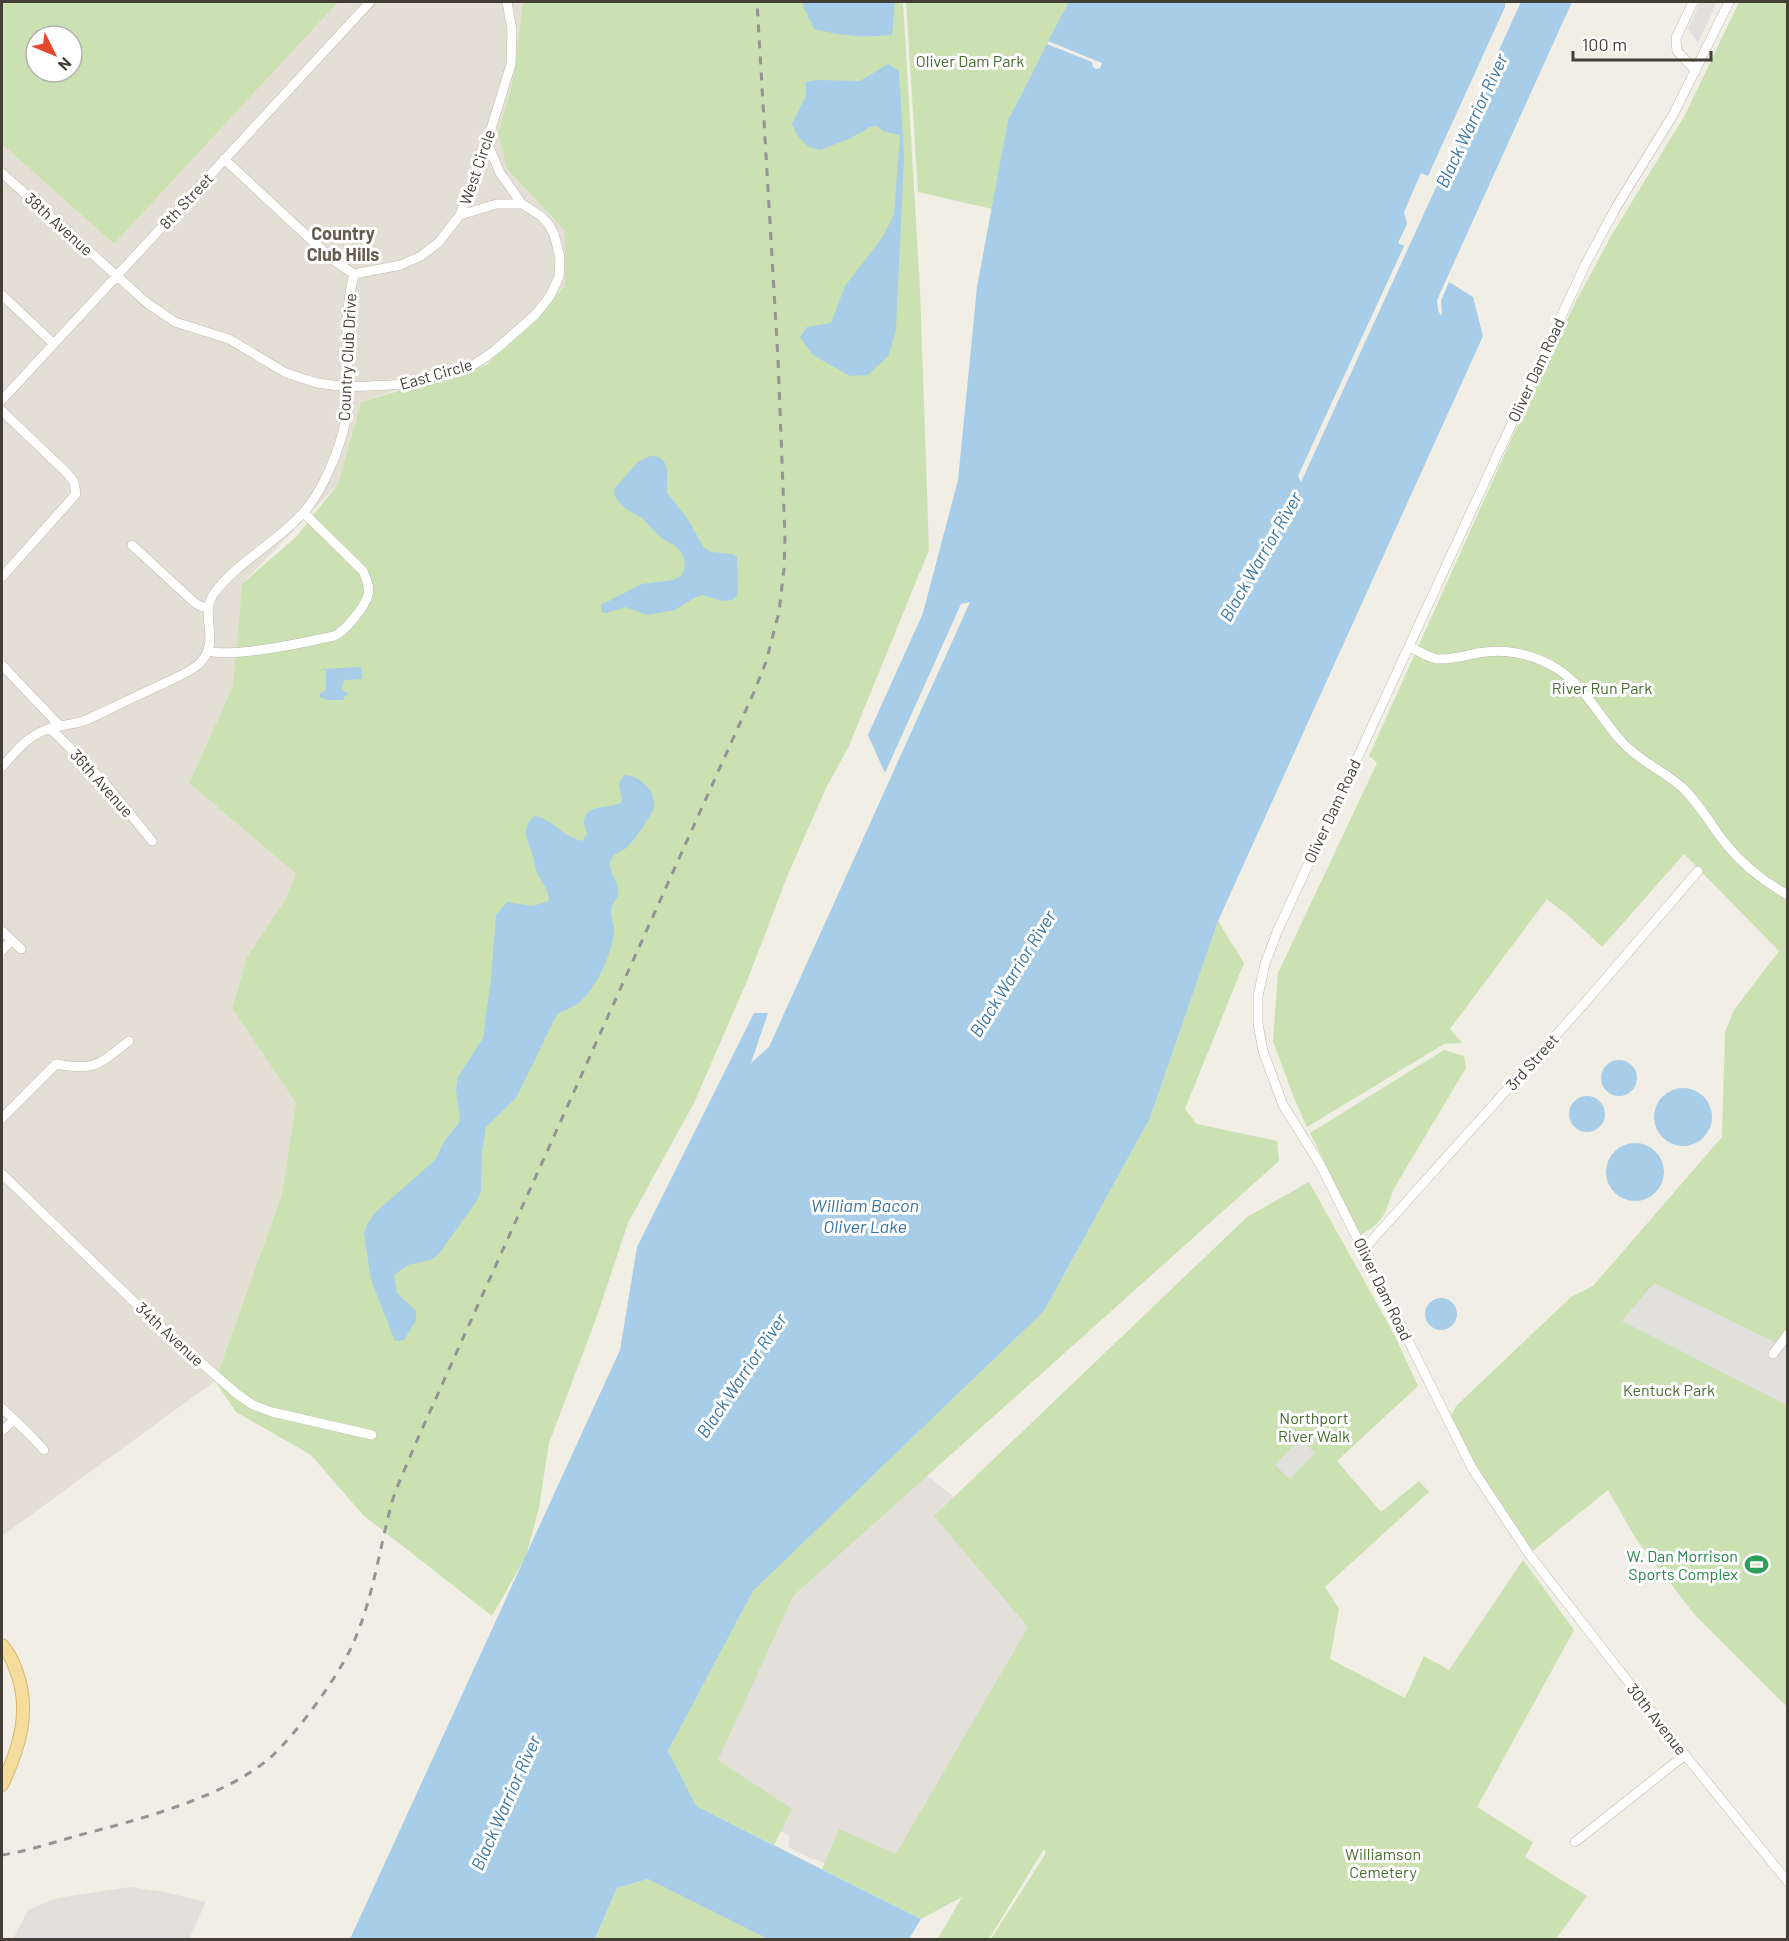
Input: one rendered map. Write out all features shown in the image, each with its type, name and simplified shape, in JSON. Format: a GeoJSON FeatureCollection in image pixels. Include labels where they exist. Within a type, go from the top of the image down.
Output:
{"type":"FeatureCollection","features":[{"type":"Feature","properties":{"kind":"main road"},"geometry":{"type":"LineString","coordinates":[[2,1645],[9,1654],[22,1688],[24,1704],[21,1736],[2,1785]]}},
{"type":"Feature","properties":{"kind":"street","name":"8th Street"},"geometry":{"type":"LineString","coordinates":[[2,400],[370,2]]}},
{"type":"Feature","properties":{"kind":"street","name":"West Circle"},"geometry":{"type":"LineString","coordinates":[[354,274],[401,265],[422,256],[439,242],[460,215],[487,142],[511,64],[512,30],[507,2]]}},
{"type":"Feature","properties":{"kind":"street"},"geometry":{"type":"LineString","coordinates":[[1693,2],[1676,38],[1677,51],[1696,71]]}},
{"type":"Feature","properties":{"kind":"street","name":"Oliver Dam Road"},"geometry":{"type":"LineString","coordinates":[[1529,1554],[1472,1468],[1320,1164],[1283,1105],[1263,1051],[1258,1024],[1258,996],[1265,964],[1276,932],[1585,265],[1616,208],[1673,115],[1730,2]]}},
{"type":"Feature","properties":{"kind":"street","name":"East Circle"},"geometry":{"type":"LineString","coordinates":[[116,276],[155,310],[175,322],[228,339],[285,373],[317,383],[348,387],[411,384],[475,363],[509,340],[536,314],[550,296],[559,278],[558,245],[549,225],[541,216],[522,204],[500,173],[487,142]]}},
{"type":"Feature","properties":{"kind":"street"},"geometry":{"type":"LineString","coordinates":[[224,159],[333,260],[354,274]]}},
{"type":"Feature","properties":{"kind":"street","name":"38th Avenue"},"geometry":{"type":"LineString","coordinates":[[2,173],[116,276]]}},
{"type":"Feature","properties":{"kind":"street"},"geometry":{"type":"LineString","coordinates":[[460,215],[497,204],[522,204]]}},
{"type":"Feature","properties":{"kind":"street","name":"Country Club Drive"},"geometry":{"type":"LineString","coordinates":[[208,608],[211,598],[226,581],[304,513],[330,468],[346,419],[348,308],[354,274]]}},
{"type":"Feature","properties":{"kind":"street"},"geometry":{"type":"LineString","coordinates":[[2,295],[54,344]]}},
{"type":"Feature","properties":{"kind":"street"},"geometry":{"type":"LineString","coordinates":[[2,411],[67,473],[74,482],[76,494],[2,577]]}},
{"type":"Feature","properties":{"kind":"street"},"geometry":{"type":"LineString","coordinates":[[208,651],[222,653],[259,649],[334,636],[345,630],[369,593],[363,571],[304,513]]}},
{"type":"Feature","properties":{"kind":"street"},"geometry":{"type":"LineString","coordinates":[[2,767],[29,738],[50,728],[89,719],[189,671],[208,651],[211,634],[208,608],[195,603],[132,545]]}},
{"type":"Feature","properties":{"kind":"street"},"geometry":{"type":"LineString","coordinates":[[1409,646],[1425,655],[1439,659],[1493,651],[1515,652],[1536,658],[1556,668],[1581,689],[1630,750],[1691,796],[1725,843],[1741,860],[1766,882],[1788,895]]}},
{"type":"Feature","properties":{"kind":"street"},"geometry":{"type":"LineString","coordinates":[[2,665],[60,726]]}},
{"type":"Feature","properties":{"kind":"street","name":"36th Avenue"},"geometry":{"type":"LineString","coordinates":[[50,728],[104,782],[152,841]]}},
{"type":"Feature","properties":{"kind":"street","name":"3rd Street"},"geometry":{"type":"LineString","coordinates":[[1364,1250],[1583,1005],[1698,871]]}},
{"type":"Feature","properties":{"kind":"street"},"geometry":{"type":"LineString","coordinates":[[2,931],[21,949]]}},
{"type":"Feature","properties":{"kind":"street"},"geometry":{"type":"LineString","coordinates":[[2,951],[11,940]]}},
{"type":"Feature","properties":{"kind":"street"},"geometry":{"type":"LineString","coordinates":[[2,1118],[56,1064],[89,1068],[103,1061],[129,1041]]}},
{"type":"Feature","properties":{"kind":"street","name":"34th Avenue"},"geometry":{"type":"LineString","coordinates":[[2,1174],[156,1323],[237,1394],[253,1405],[273,1412],[372,1435]]}},
{"type":"Feature","properties":{"kind":"street"},"geometry":{"type":"LineString","coordinates":[[1773,1354],[1788,1334]]}},
{"type":"Feature","properties":{"kind":"street"},"geometry":{"type":"LineString","coordinates":[[2,1408],[44,1450]]}},
{"type":"Feature","properties":{"kind":"street"},"geometry":{"type":"LineString","coordinates":[[2,1431],[14,1420]]}},
{"type":"Feature","properties":{"kind":"street","name":"30th Avenue"},"geometry":{"type":"LineString","coordinates":[[1529,1554],[1685,1755],[1788,1882]]}},
{"type":"Feature","properties":{"kind":"street"},"geometry":{"type":"LineString","coordinates":[[1575,1842],[1685,1755]]}},
{"type":"Feature","properties":{"kind":"shaded area"},"geometry":{"type":"Polygon","coordinates":[[[337,2],[523,2],[514,76],[498,134],[507,169],[565,231],[565,286],[484,361],[361,402],[338,484],[242,584],[233,686],[189,783],[296,874],[286,898],[247,957],[232,1008],[296,1103],[282,1194],[215,1381],[2,1536],[2,144],[114,244],[337,2]]]}},
{"type":"Feature","properties":{"kind":"shaded area"},"geometry":{"type":"Polygon","coordinates":[[[1700,2],[1717,2],[1698,43],[1688,29],[1700,2]]]}},
{"type":"Feature","properties":{"kind":"shaded area"},"geometry":{"type":"Polygon","coordinates":[[[1654,1283],[1787,1348],[1787,1405],[1622,1321],[1654,1283]]]}},
{"type":"Feature","properties":{"kind":"shaded area"},"geometry":{"type":"Polygon","coordinates":[[[1300,1439],[1315,1453],[1290,1479],[1275,1465],[1300,1439]]]}},
{"type":"Feature","properties":{"kind":"shaded area"},"geometry":{"type":"Polygon","coordinates":[[[909,1461],[1083,1600],[911,1894],[855,1871],[812,1859],[788,1847],[790,1837],[694,1784],[751,1583],[909,1461]]]}},
{"type":"Feature","properties":{"kind":"shaded area"},"geometry":{"type":"Polygon","coordinates":[[[130,1887],[206,1902],[189,1939],[13,1939],[28,1910],[57,1898],[130,1887]]]}},
{"type":"Feature","properties":{"kind":"green space"},"geometry":{"type":"Polygon","coordinates":[[[2,2],[338,2],[114,244],[2,144],[2,2]]]}},
{"type":"Feature","properties":{"kind":"green space"},"geometry":{"type":"Polygon","coordinates":[[[523,2],[903,2],[920,289],[929,550],[848,748],[826,788],[789,872],[747,981],[694,1103],[628,1223],[597,1316],[549,1443],[539,1508],[526,1556],[492,1616],[363,1515],[311,1455],[236,1412],[215,1381],[282,1194],[296,1103],[232,1008],[247,957],[286,898],[296,874],[189,783],[233,686],[242,584],[297,536],[338,484],[361,402],[486,365],[565,286],[565,231],[507,169],[498,134],[514,76],[523,2]]]}},
{"type":"Feature","properties":{"kind":"green space","name":"Oliver Dam Park"},"geometry":{"type":"Polygon","coordinates":[[[906,2],[1069,2],[1008,120],[992,209],[918,192],[906,2]]]}},
{"type":"Feature","properties":{"kind":"green space"},"geometry":{"type":"Polygon","coordinates":[[[1739,2],[1787,2],[1787,1707],[1695,1615],[1636,1539],[1608,1490],[1529,1554],[1448,1422],[1456,1406],[1571,1297],[1593,1286],[1722,1137],[1725,1032],[1734,1010],[1779,951],[1684,854],[1602,947],[1547,899],[1450,1029],[1462,1043],[1444,1044],[1307,1127],[1273,1041],[1278,973],[1377,763],[1369,756],[1543,369],[1575,303],[1611,236],[1685,115],[1739,2]]]}},
{"type":"Feature","properties":{"kind":"green space"},"geometry":{"type":"Polygon","coordinates":[[[1218,921],[1244,963],[1185,1109],[1197,1124],[1277,1141],[1279,1161],[793,1596],[718,1760],[792,1809],[774,1845],[696,1806],[668,1751],[753,1591],[1044,1311],[1150,1118],[1218,921]]]}},
{"type":"Feature","properties":{"kind":"green space"},"geometry":{"type":"Polygon","coordinates":[[[1444,1050],[1464,1056],[1466,1068],[1393,1190],[1383,1217],[1375,1226],[1361,1235],[1310,1133],[1444,1050]]]}},
{"type":"Feature","properties":{"kind":"green space"},"geometry":{"type":"Polygon","coordinates":[[[1309,1182],[1394,1334],[1418,1386],[1337,1461],[1381,1512],[1419,1481],[1429,1492],[1325,1587],[1339,1609],[1330,1659],[1405,1698],[1424,1656],[1449,1670],[1523,1560],[1574,1630],[1477,1807],[1533,1842],[1525,1857],[1587,1896],[1556,1939],[991,1939],[1046,1853],[1044,1849],[989,1939],[937,1940],[962,1897],[921,1919],[822,1869],[839,1829],[896,1854],[1028,1627],[934,1516],[1247,1217],[1309,1182]]]}},
{"type":"Feature","properties":{"kind":"green space"},"geometry":{"type":"Polygon","coordinates":[[[648,1879],[768,1939],[595,1940],[617,1888],[648,1879]]]}},
{"type":"Feature","properties":{"kind":"water"},"geometry":{"type":"Polygon","coordinates":[[[803,2],[895,2],[892,35],[853,36],[814,29],[803,2]]]}},
{"type":"Feature","properties":{"kind":"water","name":"William Bacon Oliver Lake"},"geometry":{"type":"Polygon","coordinates":[[[1069,2],[1505,2],[1505,7],[1428,176],[1421,173],[1404,212],[1407,224],[1398,243],[1404,246],[1298,476],[1301,482],[1521,2],[1572,2],[1437,300],[1438,311],[1442,316],[1441,301],[1449,282],[1473,297],[1483,336],[1218,921],[1150,1118],[1044,1311],[753,1591],[668,1751],[696,1806],[921,1919],[909,1939],[768,1939],[648,1879],[617,1888],[595,1939],[350,1939],[620,1350],[637,1247],[754,1013],[768,1013],[751,1063],[769,1047],[970,602],[961,604],[885,773],[868,735],[923,613],[958,480],[977,287],[1008,120],[1047,44],[1092,62],[1096,69],[1100,68],[1102,63],[1048,41],[1069,2]]]}},
{"type":"Feature","properties":{"kind":"water"},"geometry":{"type":"Polygon","coordinates":[[[888,64],[899,71],[904,157],[896,329],[889,355],[868,375],[850,376],[813,355],[800,337],[807,327],[831,323],[845,286],[882,238],[894,215],[900,135],[885,132],[877,126],[870,127],[851,138],[820,150],[809,147],[797,135],[792,124],[806,96],[806,82],[816,80],[860,81],[888,64]]]}},
{"type":"Feature","properties":{"kind":"water"},"geometry":{"type":"Polygon","coordinates":[[[650,456],[657,457],[665,464],[667,493],[687,518],[704,548],[737,557],[738,589],[737,596],[732,600],[721,601],[703,595],[675,610],[648,615],[625,607],[607,613],[601,612],[601,605],[642,584],[673,580],[681,576],[684,571],[682,553],[674,545],[661,538],[642,518],[626,509],[614,494],[615,488],[638,462],[650,456]]]}},
{"type":"Feature","properties":{"kind":"water"},"geometry":{"type":"Polygon","coordinates":[[[361,667],[362,679],[343,682],[342,690],[348,695],[343,700],[328,700],[320,697],[320,694],[326,690],[326,671],[322,669],[361,667]]]}},
{"type":"Feature","properties":{"kind":"water"},"geometry":{"type":"Polygon","coordinates":[[[625,775],[643,782],[652,793],[654,806],[635,838],[611,860],[610,869],[618,895],[611,910],[614,934],[606,962],[586,996],[576,1005],[556,1016],[516,1098],[486,1127],[482,1151],[481,1191],[478,1199],[438,1255],[430,1260],[408,1265],[394,1275],[397,1293],[416,1311],[416,1320],[404,1340],[395,1341],[371,1280],[364,1233],[376,1212],[435,1160],[445,1140],[459,1123],[456,1090],[458,1077],[483,1038],[496,915],[507,902],[533,906],[549,901],[546,888],[536,870],[526,828],[535,816],[583,841],[587,834],[584,822],[586,814],[595,809],[622,802],[619,784],[625,775]]]}},
{"type":"Feature","properties":{"kind":"water"},"geometry":{"type":"Polygon","coordinates":[[[1619,1060],[1631,1066],[1637,1078],[1631,1090],[1619,1096],[1607,1090],[1601,1078],[1607,1066],[1619,1060]]]}},
{"type":"Feature","properties":{"kind":"water"},"geometry":{"type":"Polygon","coordinates":[[[1683,1088],[1694,1090],[1707,1101],[1712,1117],[1710,1128],[1699,1141],[1683,1146],[1672,1144],[1659,1133],[1654,1117],[1656,1106],[1667,1093],[1683,1088]]]}},
{"type":"Feature","properties":{"kind":"water"},"geometry":{"type":"Polygon","coordinates":[[[1587,1096],[1599,1102],[1605,1114],[1599,1126],[1587,1132],[1575,1126],[1569,1114],[1575,1102],[1587,1096]]]}},
{"type":"Feature","properties":{"kind":"water"},"geometry":{"type":"Polygon","coordinates":[[[1635,1143],[1646,1145],[1659,1156],[1664,1172],[1662,1183],[1651,1196],[1635,1201],[1624,1199],[1611,1188],[1606,1172],[1608,1161],[1619,1148],[1635,1143]]]}},
{"type":"Feature","properties":{"kind":"water"},"geometry":{"type":"Polygon","coordinates":[[[1441,1298],[1453,1302],[1457,1314],[1453,1326],[1441,1330],[1429,1326],[1425,1314],[1429,1302],[1441,1298]]]}},
{"type":"Feature","properties":{"kind":"railway"},"geometry":{"type":"LineString","coordinates":[[2,1855],[39,1847],[152,1815],[205,1796],[230,1784],[253,1771],[272,1756],[305,1719],[327,1689],[352,1646],[359,1629],[375,1575],[392,1502],[414,1447],[754,692],[766,662],[779,612],[785,538],[778,359],[757,2]]}},
{"type":"Feature","properties":{"kind":"place","name":"W. Dan Morrison Sports Complex"},"geometry":{"type":"Point","coordinates":[1756,1565]}},
{"type":"Feature","properties":{"kind":"district","name":"Country Club Hills"},"geometry":{"type":"Point","coordinates":[343,244]}},
{"type":"Feature","properties":{"kind":"water label","name":"Black Warrior River"},"geometry":{"type":"Point","coordinates":[1472,121]}},
{"type":"Feature","properties":{"kind":"water label","name":"Black Warrior River"},"geometry":{"type":"Point","coordinates":[1261,557]}},
{"type":"Feature","properties":{"kind":"water label","name":"Black Warrior River"},"geometry":{"type":"Point","coordinates":[1013,974]}},
{"type":"Feature","properties":{"kind":"water label","name":"Black Warrior River"},"geometry":{"type":"Point","coordinates":[742,1376]}},
{"type":"Feature","properties":{"kind":"water label","name":"Black Warrior River"},"geometry":{"type":"Point","coordinates":[506,1803]}},
{"type":"Feature","properties":{"kind":"park label","name":"River Run Park"},"geometry":{"type":"Point","coordinates":[1602,688]}},
{"type":"Feature","properties":{"kind":"park label","name":"Kentuck Park"},"geometry":{"type":"Point","coordinates":[1669,1390]}},
{"type":"Feature","properties":{"kind":"park label","name":"Northport River Walk"},"geometry":{"type":"Point","coordinates":[1314,1427]}},
{"type":"Feature","properties":{"kind":"park label","name":"Williamson Cemetery"},"geometry":{"type":"Point","coordinates":[1383,1863]}}]}
